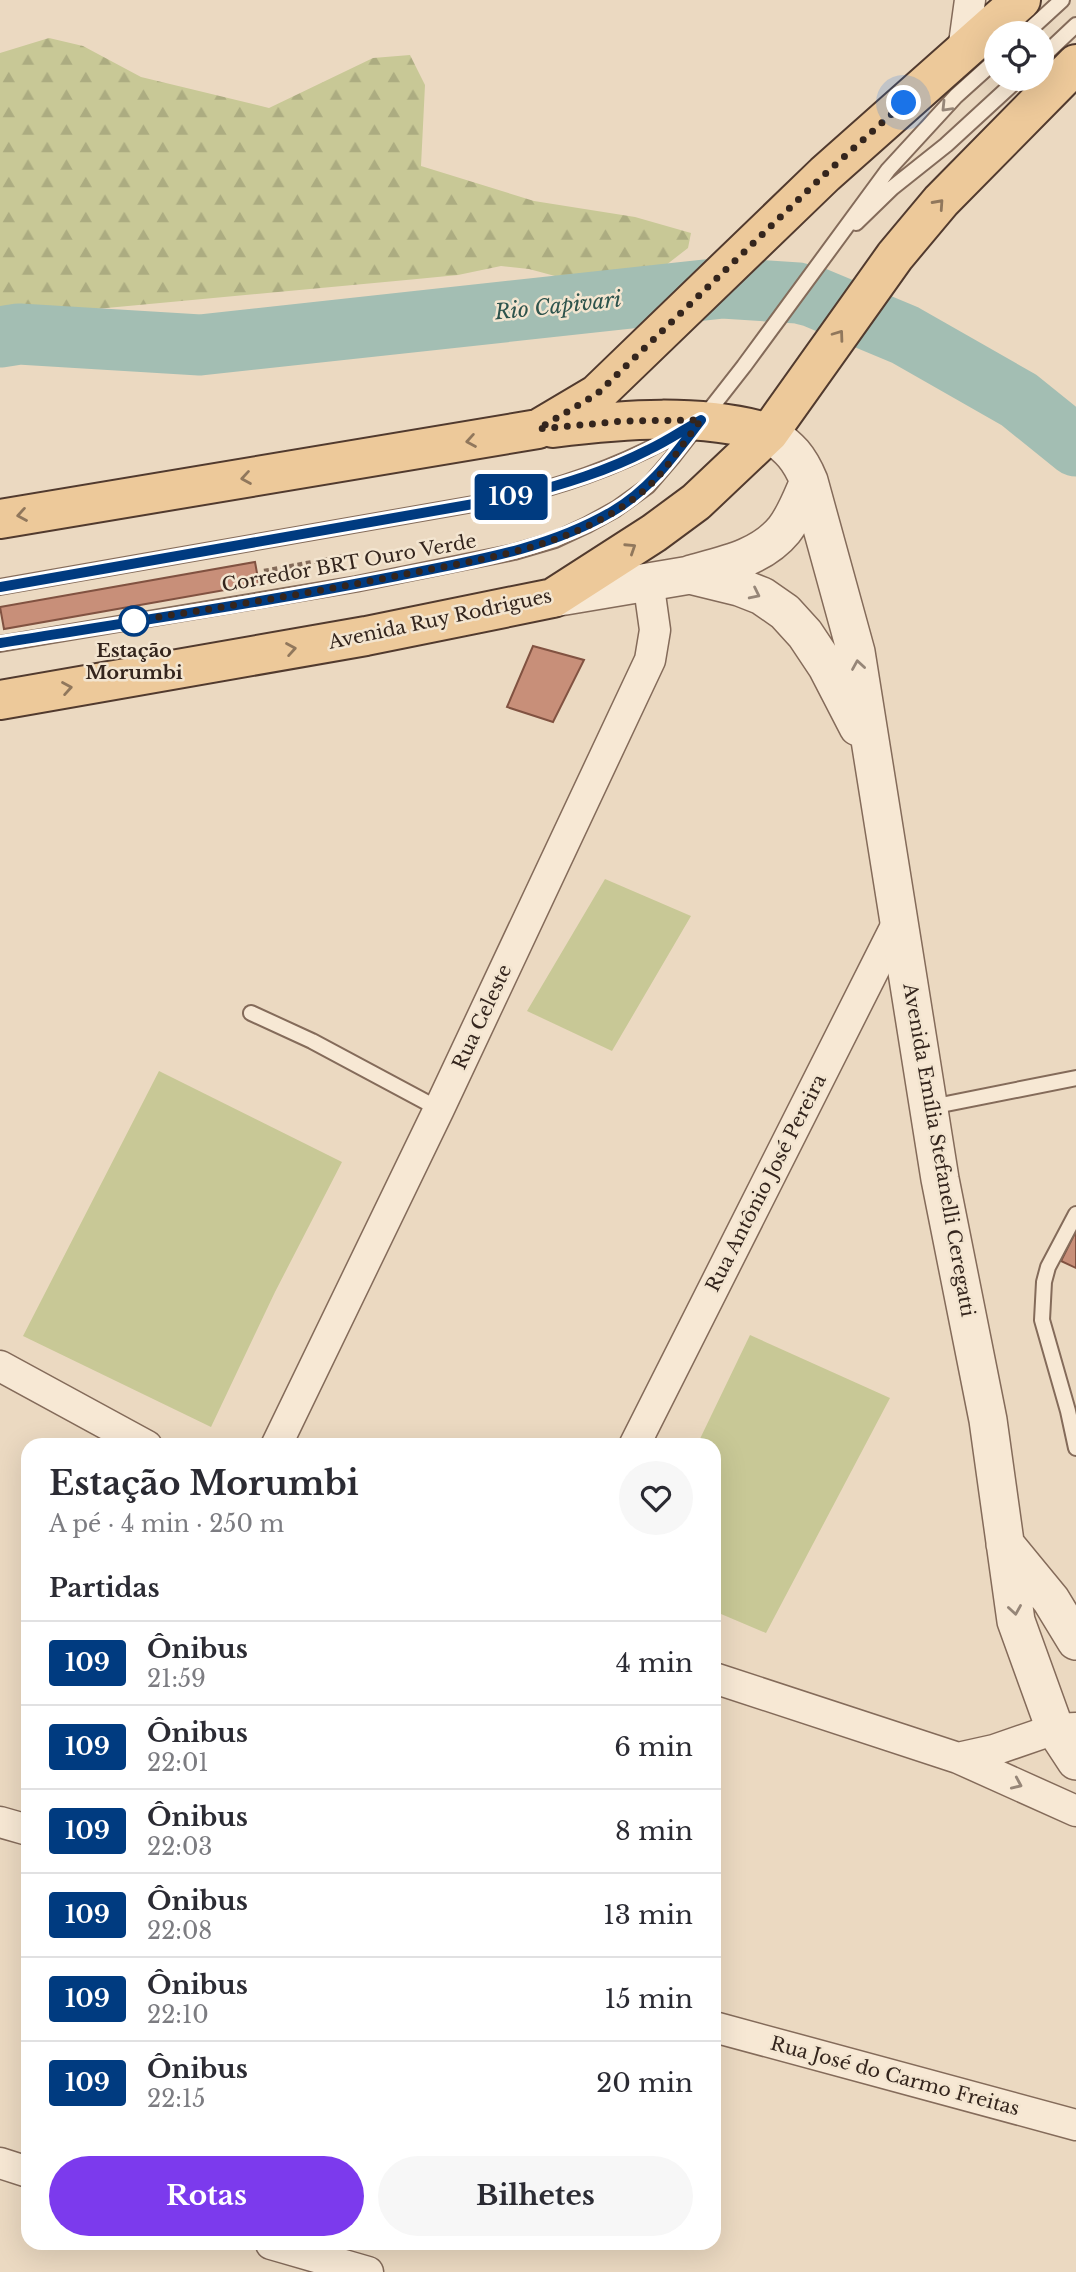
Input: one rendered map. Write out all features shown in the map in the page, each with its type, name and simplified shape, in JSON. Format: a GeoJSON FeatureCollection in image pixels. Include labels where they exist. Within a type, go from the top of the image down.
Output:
{"type":"FeatureCollection","features":[{"type":"Feature","properties":{"kind":"main road"},"geometry":{"type":"LineString","coordinates":[[538,429],[597,394],[825,174],[979,56],[1021,0]]}},
{"type":"Feature","properties":{"kind":"main road","name":"Avenida Ruy Rodrigues"},"geometry":{"type":"LineString","coordinates":[[0,700],[366,636],[553,598],[654,533],[696,502],[769,433],[895,256],[1066,65]]}},
{"type":"Feature","properties":{"kind":"main road"},"geometry":{"type":"LineString","coordinates":[[0,519],[538,429],[624,421],[701,420],[739,425],[769,433]]}},
{"type":"Feature","properties":{"kind":"street"},"geometry":{"type":"LineString","coordinates":[[970,0],[979,56]]}},
{"type":"Feature","properties":{"kind":"street","name":"Avenida Emília Stefanelli Ceregatti"},"geometry":{"type":"LineString","coordinates":[[769,433],[791,449],[803,465],[856,652],[940,1179],[988,1420],[1016,1621],[1065,1728],[1076,1761]]}},
{"type":"Feature","properties":{"kind":"street"},"geometry":{"type":"LineString","coordinates":[[690,575],[727,565],[768,545],[792,518],[809,481]]}},
{"type":"Feature","properties":{"kind":"street","name":"Avenida Emília Stefanelli Ceregatti"},"geometry":{"type":"LineString","coordinates":[[553,598],[690,575],[739,587],[762,596],[785,612],[805,634],[827,667],[873,757]]}},
{"type":"Feature","properties":{"kind":"street","name":"Rua Celeste"},"geometry":{"type":"LineString","coordinates":[[280,1438],[439,1109],[650,660],[655,630],[648,580]]}},
{"type":"Feature","properties":{"kind":"street","name":"Rua Antônio José Pereira"},"geometry":{"type":"LineString","coordinates":[[638,1438],[899,920]]}},
{"type":"Feature","properties":{"kind":"street"},"geometry":{"type":"LineString","coordinates":[[0,1366],[132,1438]]}},
{"type":"Feature","properties":{"kind":"street"},"geometry":{"type":"LineString","coordinates":[[1005,1543],[1051,1600],[1076,1641]]}},
{"type":"Feature","properties":{"kind":"street"},"geometry":{"type":"LineString","coordinates":[[721,1680],[958,1758],[1076,1811]]}},
{"type":"Feature","properties":{"kind":"street"},"geometry":{"type":"LineString","coordinates":[[958,1758],[1065,1728]]}},
{"type":"Feature","properties":{"kind":"street"},"geometry":{"type":"LineString","coordinates":[[0,1822],[21,1828]]}},
{"type":"Feature","properties":{"kind":"street","name":"Rua José do Carmo Freitas"},"geometry":{"type":"LineString","coordinates":[[721,2029],[1076,2125]]}},
{"type":"Feature","properties":{"kind":"street"},"geometry":{"type":"LineString","coordinates":[[0,2164],[21,2170]]}},
{"type":"Feature","properties":{"kind":"street"},"geometry":{"type":"LineString","coordinates":[[292,2250],[368,2272]]}},
{"type":"Feature","properties":{"kind":"lane"},"geometry":{"type":"LineString","coordinates":[[1039,21],[1062,0]]}},
{"type":"Feature","properties":{"kind":"lane"},"geometry":{"type":"LineString","coordinates":[[1066,65],[1076,26]]}},
{"type":"Feature","properties":{"kind":"lane","name":"Corredor BRT Ouro Verde"},"geometry":{"type":"LineString","coordinates":[[0,643],[356,584],[514,552],[555,540],[616,509],[648,486],[701,420],[888,170],[956,96],[979,56]]}},
{"type":"Feature","properties":{"kind":"lane","name":"Corredor BRT Ouro Verde"},"geometry":{"type":"LineString","coordinates":[[830,248],[892,188],[946,145],[1005,91]]}},
{"type":"Feature","properties":{"kind":"lane","name":"Corredor BRT Ouro Verde"},"geometry":{"type":"LineString","coordinates":[[0,587],[519,496],[607,469],[650,450],[701,420]]}},
{"type":"Feature","properties":{"kind":"lane"},"geometry":{"type":"LineString","coordinates":[[251,1013],[312,1041],[439,1109]]}},
{"type":"Feature","properties":{"kind":"lane"},"geometry":{"type":"LineString","coordinates":[[929,1108],[1076,1078]]}},
{"type":"Feature","properties":{"kind":"lane"},"geometry":{"type":"LineString","coordinates":[[1076,1214],[1048,1267],[1044,1282],[1042,1320],[1076,1448]]}},
{"type":"Feature","properties":{"kind":"path"},"geometry":{"type":"LineString","coordinates":[[264,571],[351,555]]}},
{"type":"Feature","properties":{"kind":"green space"},"geometry":{"type":"Polygon","coordinates":[[[49,38],[83,46],[141,77],[269,108],[373,58],[410,55],[425,85],[421,166],[534,201],[635,217],[691,233],[688,248],[639,286],[607,290],[529,269],[501,266],[458,275],[0,318],[0,53],[49,38]]]}},
{"type":"Feature","properties":{"kind":"green space"},"geometry":{"type":"Polygon","coordinates":[[[605,879],[691,916],[612,1051],[527,1011],[605,879]]]}},
{"type":"Feature","properties":{"kind":"green space"},"geometry":{"type":"Polygon","coordinates":[[[159,1071],[342,1162],[275,1292],[211,1427],[23,1336],[159,1071]]]}},
{"type":"Feature","properties":{"kind":"green space"},"geometry":{"type":"Polygon","coordinates":[[[750,1335],[890,1398],[766,1633],[721,1614],[721,1438],[700,1438],[750,1335]]]}},
{"type":"Feature","properties":{"kind":"building","name":"Estação Morumbi"},"geometry":{"type":"Polygon","coordinates":[[[255,562],[259,584],[4,629],[0,607],[255,562]]]}},
{"type":"Feature","properties":{"kind":"building"},"geometry":{"type":"Polygon","coordinates":[[[533,646],[584,660],[553,722],[507,707],[533,646]]]}},
{"type":"Feature","properties":{"kind":"building"},"geometry":{"type":"Polygon","coordinates":[[[1076,1231],[1076,1268],[1061,1261],[1076,1231]]]}},
{"type":"Feature","properties":{"kind":"waterway","name":"Rio Capivari"},"geometry":{"type":"LineString","coordinates":[[0,337],[19,334],[200,345],[723,288],[798,293],[814,297],[905,335],[1019,400],[1076,446]]}},
{"type":"Feature","properties":{"kind":"bus line","name":"109"},"geometry":{"type":"LineString","coordinates":[[0,587],[519,496],[607,469],[650,450],[701,420],[648,486],[616,509],[555,540],[514,552],[356,584],[0,643]]}},
{"type":"Feature","properties":{"kind":"place","name":"Estação Morumbi"},"geometry":{"type":"Point","coordinates":[134,621]}},
{"type":"Feature","properties":{"kind":"route"},"geometry":{"type":"LineString","coordinates":[[134,621],[356,584],[514,552],[555,540],[616,509],[648,486],[701,420],[624,421],[538,429],[597,394],[633,362],[825,174],[904,103]]}}]}
